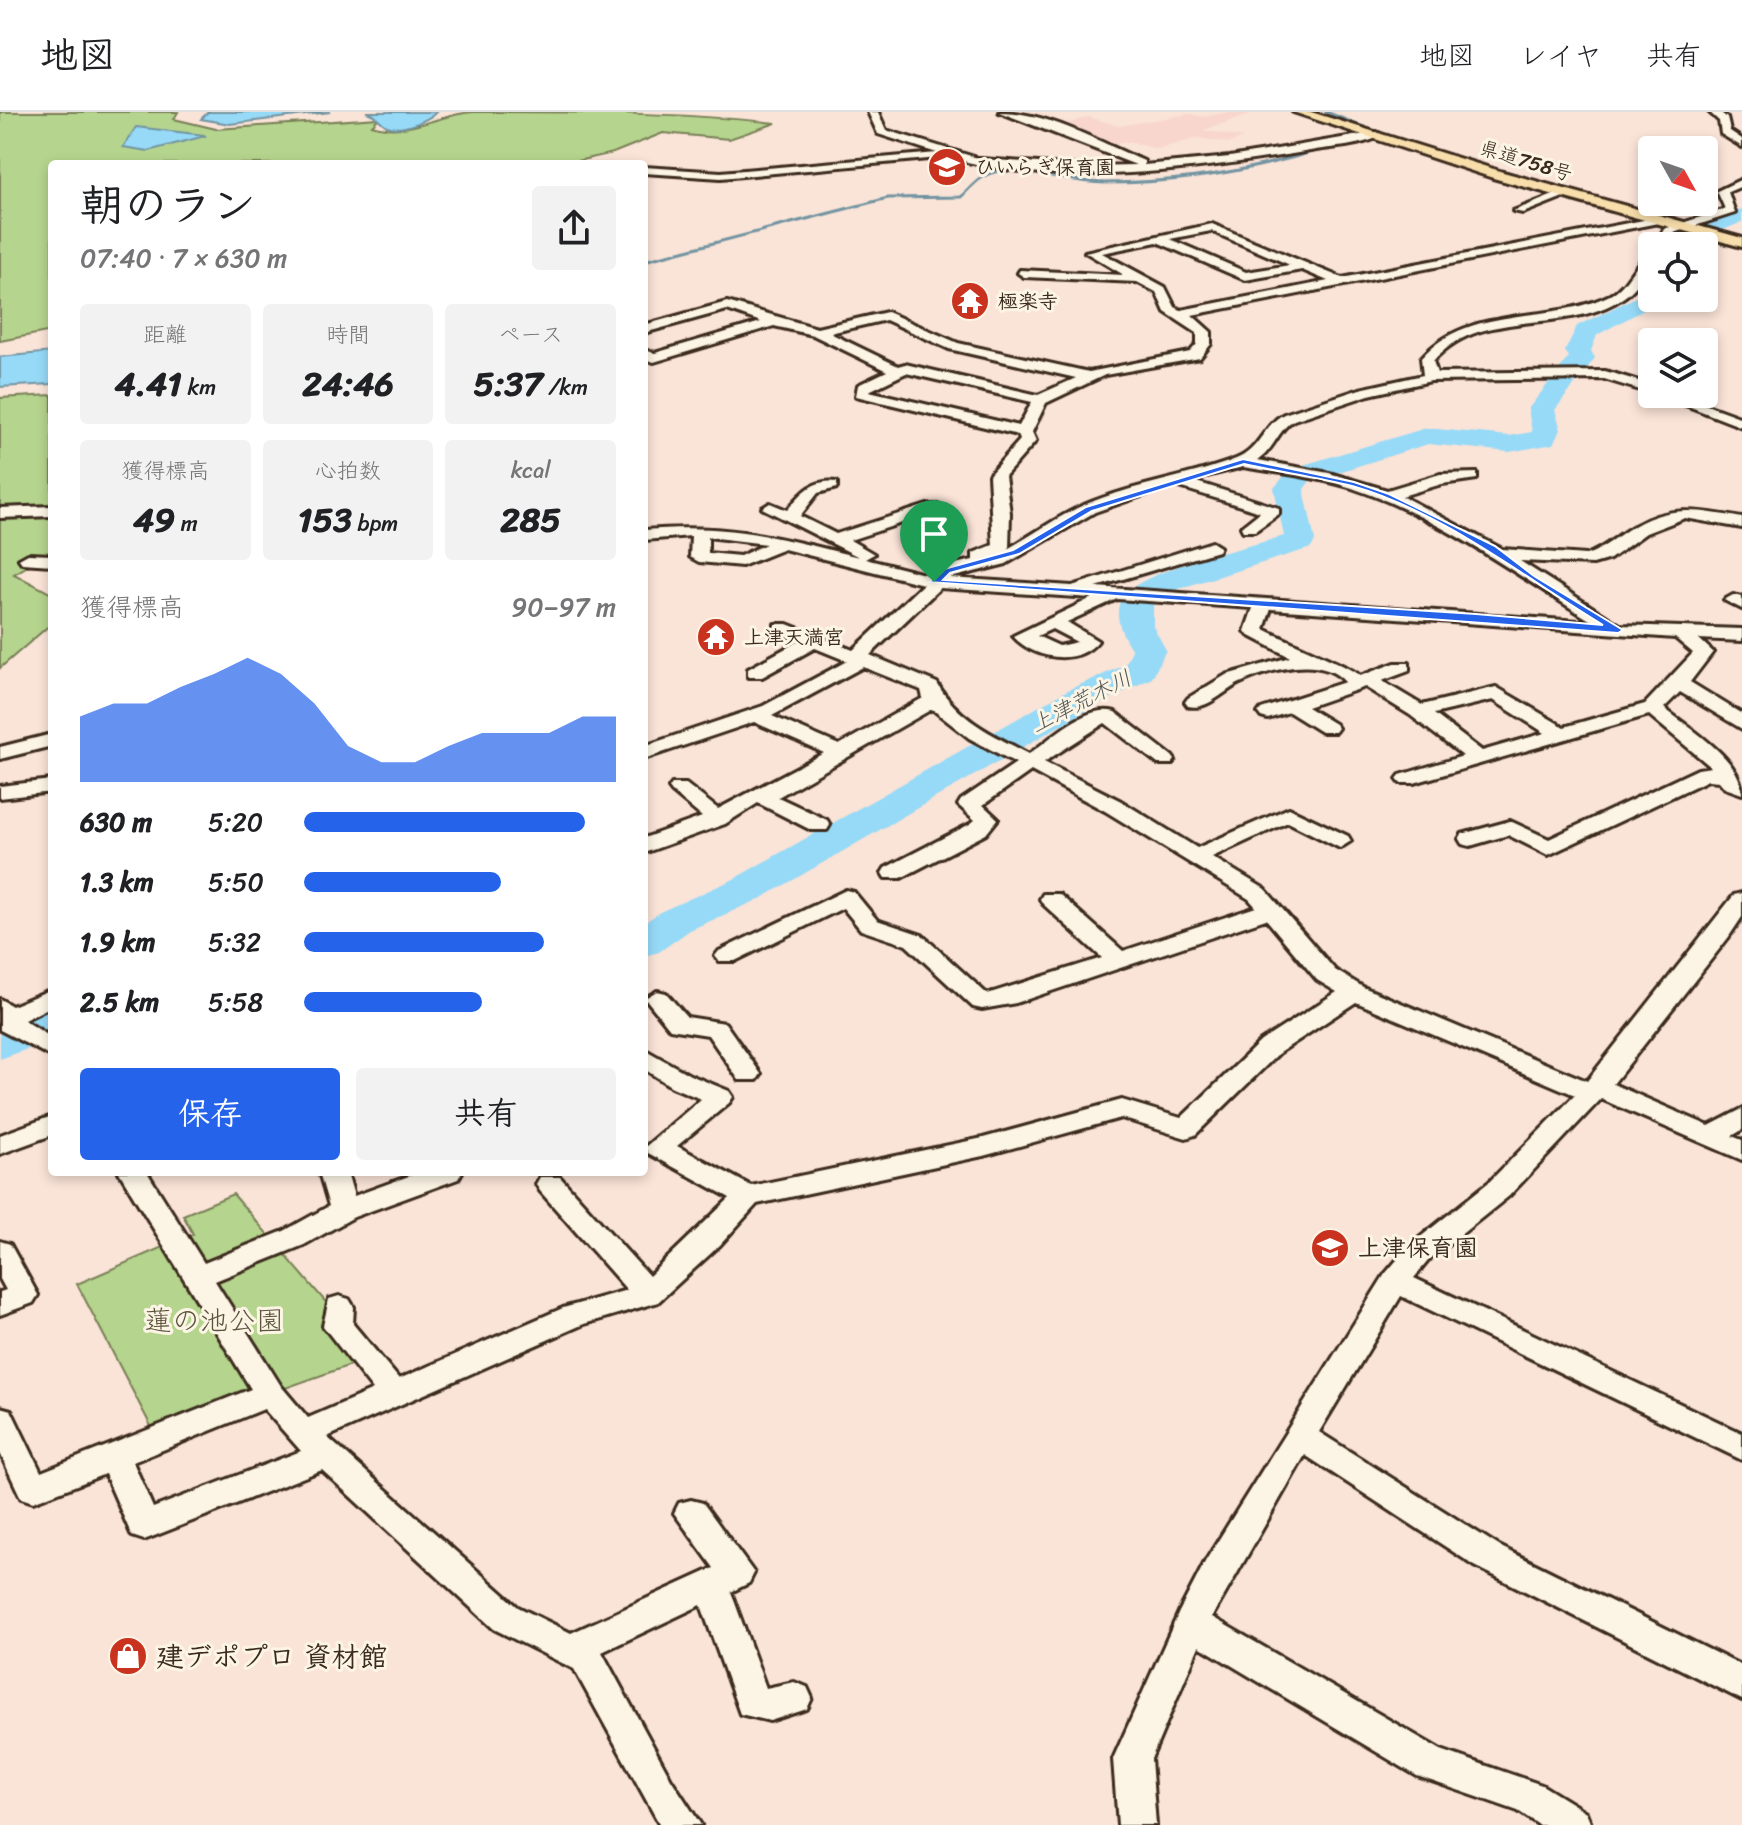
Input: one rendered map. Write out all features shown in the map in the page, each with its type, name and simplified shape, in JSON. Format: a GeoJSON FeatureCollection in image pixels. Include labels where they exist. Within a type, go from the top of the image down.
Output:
{"type":"FeatureCollection","features":[{"type":"Feature","properties":{"kind":"main road","name":"県道758号"},"geometry":{"type":"LineString","coordinates":[[1299,112],[1681,229],[1742,243]]}},
{"type":"Feature","properties":{"kind":"street"},"geometry":{"type":"LineString","coordinates":[[873,112],[882,132],[915,137],[950,154],[1000,164],[1154,168],[1273,156],[1377,135]]}},
{"type":"Feature","properties":{"kind":"street"},"geometry":{"type":"LineString","coordinates":[[1004,112],[1046,124],[1154,168]]}},
{"type":"Feature","properties":{"kind":"street"},"geometry":{"type":"LineString","coordinates":[[1714,112],[1728,120],[1725,132],[1742,144]]}},
{"type":"Feature","properties":{"kind":"street"},"geometry":{"type":"LineString","coordinates":[[648,170],[721,175],[950,154]]}},
{"type":"Feature","properties":{"kind":"street"},"geometry":{"type":"LineString","coordinates":[[1674,232],[1731,211],[1722,191],[1741,182]]}},
{"type":"Feature","properties":{"kind":"street"},"geometry":{"type":"LineString","coordinates":[[1519,211],[1565,194]]}},
{"type":"Feature","properties":{"kind":"street"},"geometry":{"type":"LineString","coordinates":[[1178,314],[1654,221]]}},
{"type":"Feature","properties":{"kind":"street"},"geometry":{"type":"LineString","coordinates":[[1024,432],[1040,400],[1088,376],[1125,365],[1195,355],[1204,344],[1204,332],[1195,322],[1170,309],[1161,290],[1091,252],[1212,227],[1341,282]]}},
{"type":"Feature","properties":{"kind":"street"},"geometry":{"type":"LineString","coordinates":[[1158,238],[1245,276],[1303,266]]}},
{"type":"Feature","properties":{"kind":"street"},"geometry":{"type":"LineString","coordinates":[[1024,273],[1144,280]]}},
{"type":"Feature","properties":{"kind":"street"},"geometry":{"type":"LineString","coordinates":[[1431,377],[1426,361],[1445,338],[1461,330],[1612,299],[1638,277]]}},
{"type":"Feature","properties":{"kind":"street"},"geometry":{"type":"LineString","coordinates":[[648,328],[727,306],[817,332],[902,370],[1040,400]]}},
{"type":"Feature","properties":{"kind":"street"},"geometry":{"type":"LineString","coordinates":[[817,332],[887,316],[954,346],[1088,376]]}},
{"type":"Feature","properties":{"kind":"street"},"geometry":{"type":"LineString","coordinates":[[648,358],[774,322]]}},
{"type":"Feature","properties":{"kind":"street"},"geometry":{"type":"LineString","coordinates":[[954,346],[863,388],[861,393],[1024,432]]}},
{"type":"Feature","properties":{"kind":"street"},"geometry":{"type":"LineString","coordinates":[[927,580],[947,571],[1016,552],[1056,531],[1071,516],[1173,480],[1243,462],[1260,452],[1280,422],[1365,392],[1431,377],[1605,375],[1638,386]]}},
{"type":"Feature","properties":{"kind":"street"},"geometry":{"type":"LineString","coordinates":[[1702,408],[1742,423]]}},
{"type":"Feature","properties":{"kind":"street"},"geometry":{"type":"LineString","coordinates":[[648,752],[754,715],[861,657],[940,566],[983,557],[1001,548],[1002,513],[997,475],[1028,441],[1024,432]]}},
{"type":"Feature","properties":{"kind":"street"},"geometry":{"type":"LineString","coordinates":[[1243,462],[1354,484],[1386,496],[1499,554],[1531,578],[1618,630]]}},
{"type":"Feature","properties":{"kind":"street"},"geometry":{"type":"LineString","coordinates":[[1386,496],[1440,479],[1471,476]]}},
{"type":"Feature","properties":{"kind":"street"},"geometry":{"type":"LineString","coordinates":[[1173,480],[1273,511],[1249,527]]}},
{"type":"Feature","properties":{"kind":"street"},"geometry":{"type":"LineString","coordinates":[[791,516],[812,490],[831,485]]}},
{"type":"Feature","properties":{"kind":"street"},"geometry":{"type":"LineString","coordinates":[[770,508],[868,555],[858,563]]}},
{"type":"Feature","properties":{"kind":"street"},"geometry":{"type":"LineString","coordinates":[[837,539],[933,508]]}},
{"type":"Feature","properties":{"kind":"street"},"geometry":{"type":"LineString","coordinates":[[0,513],[48,511]]}},
{"type":"Feature","properties":{"kind":"street"},"geometry":{"type":"LineString","coordinates":[[1499,554],[1587,560],[1604,555],[1640,529],[1684,513],[1742,523]]}},
{"type":"Feature","properties":{"kind":"street"},"geometry":{"type":"LineString","coordinates":[[700,532],[699,557],[746,559],[770,571]]}},
{"type":"Feature","properties":{"kind":"street"},"geometry":{"type":"LineString","coordinates":[[648,535],[700,532],[755,536],[927,580],[1476,617],[1618,630],[1742,635]]}},
{"type":"Feature","properties":{"kind":"street"},"geometry":{"type":"LineString","coordinates":[[746,559],[785,542]]}},
{"type":"Feature","properties":{"kind":"street"},"geometry":{"type":"LineString","coordinates":[[1069,591],[1212,547]]}},
{"type":"Feature","properties":{"kind":"street"},"geometry":{"type":"LineString","coordinates":[[28,559],[48,560]]}},
{"type":"Feature","properties":{"kind":"street"},"geometry":{"type":"LineString","coordinates":[[1052,622],[1112,594]]}},
{"type":"Feature","properties":{"kind":"street"},"geometry":{"type":"LineString","coordinates":[[1263,605],[1254,631],[1306,658],[1335,666],[1419,712],[1477,757]]}},
{"type":"Feature","properties":{"kind":"street"},"geometry":{"type":"LineString","coordinates":[[781,628],[861,657],[930,687],[933,700],[976,734],[1032,762],[1247,887],[1273,909],[1326,975],[1354,992],[1742,1151]]}},
{"type":"Feature","properties":{"kind":"street"},"geometry":{"type":"LineString","coordinates":[[1407,779],[1652,708],[1679,683],[1704,652],[1679,632]]}},
{"type":"Feature","properties":{"kind":"street"},"geometry":{"type":"LineString","coordinates":[[755,673],[815,640]]}},
{"type":"Feature","properties":{"kind":"street"},"geometry":{"type":"LineString","coordinates":[[1195,702],[1233,679],[1306,658]]}},
{"type":"Feature","properties":{"kind":"street"},"geometry":{"type":"LineString","coordinates":[[1268,713],[1363,683],[1402,667]]}},
{"type":"Feature","properties":{"kind":"street"},"geometry":{"type":"LineString","coordinates":[[1679,683],[1742,723]]}},
{"type":"Feature","properties":{"kind":"street"},"geometry":{"type":"LineString","coordinates":[[1419,712],[1496,693],[1561,734]]}},
{"type":"Feature","properties":{"kind":"street"},"geometry":{"type":"LineString","coordinates":[[762,797],[933,700]]}},
{"type":"Feature","properties":{"kind":"street"},"geometry":{"type":"LineString","coordinates":[[1291,705],[1328,728]]}},
{"type":"Feature","properties":{"kind":"street"},"geometry":{"type":"LineString","coordinates":[[1652,708],[1718,763],[1723,775]]}},
{"type":"Feature","properties":{"kind":"street"},"geometry":{"type":"LineString","coordinates":[[754,715],[840,753]]}},
{"type":"Feature","properties":{"kind":"street"},"geometry":{"type":"LineString","coordinates":[[893,873],[978,829],[987,819],[969,805],[1088,722],[1108,716],[1165,760]]}},
{"type":"Feature","properties":{"kind":"street"},"geometry":{"type":"LineString","coordinates":[[48,741],[3,752],[0,790],[48,786]]}},
{"type":"Feature","properties":{"kind":"street"},"geometry":{"type":"LineString","coordinates":[[1470,839],[1510,827],[1548,848],[1705,773],[1723,775],[1742,788]]}},
{"type":"Feature","properties":{"kind":"street"},"geometry":{"type":"LineString","coordinates":[[679,788],[717,819]]}},
{"type":"Feature","properties":{"kind":"street"},"geometry":{"type":"LineString","coordinates":[[648,845],[717,819],[757,795],[819,825]]}},
{"type":"Feature","properties":{"kind":"street"},"geometry":{"type":"LineString","coordinates":[[1197,856],[1289,814],[1340,841]]}},
{"type":"Feature","properties":{"kind":"street"},"geometry":{"type":"LineString","coordinates":[[727,956],[846,897],[869,925],[914,940],[982,1002],[1007,998],[1273,909]]}},
{"type":"Feature","properties":{"kind":"street"},"geometry":{"type":"LineString","coordinates":[[1051,899],[1119,961]]}},
{"type":"Feature","properties":{"kind":"street"},"geometry":{"type":"LineString","coordinates":[[1137,1825],[1132,1759],[1191,1623],[1218,1570],[1395,1281],[1418,1254],[1499,1189],[1594,1090],[1716,938],[1742,900]]}},
{"type":"Feature","properties":{"kind":"street"},"geometry":{"type":"LineString","coordinates":[[114,1456],[144,1526],[314,1445],[394,1394],[574,1316],[648,1294],[710,1238],[748,1196],[983,1147],[1122,1109],[1186,1129],[1270,1047],[1354,992]]}},
{"type":"Feature","properties":{"kind":"street"},"geometry":{"type":"LineString","coordinates":[[2,1016],[48,998]]}},
{"type":"Feature","properties":{"kind":"street"},"geometry":{"type":"LineString","coordinates":[[657,998],[679,1024],[716,1028],[748,1074]]}},
{"type":"Feature","properties":{"kind":"street"},"geometry":{"type":"LineString","coordinates":[[2,1016],[48,1046]]}},
{"type":"Feature","properties":{"kind":"street"},"geometry":{"type":"LineString","coordinates":[[648,1060],[681,1081],[720,1097],[658,1147],[748,1196]]}},
{"type":"Feature","properties":{"kind":"street"},"geometry":{"type":"LineString","coordinates":[[1710,1137],[1742,1118]]}},
{"type":"Feature","properties":{"kind":"street"},"geometry":{"type":"LineString","coordinates":[[0,1145],[48,1127]]}},
{"type":"Feature","properties":{"kind":"street"},"geometry":{"type":"LineString","coordinates":[[135,1176],[270,1394],[314,1445],[506,1618],[587,1658],[658,1791],[682,1825]]}},
{"type":"Feature","properties":{"kind":"street"},"geometry":{"type":"LineString","coordinates":[[334,1176],[344,1210]]}},
{"type":"Feature","properties":{"kind":"street"},"geometry":{"type":"LineString","coordinates":[[196,1277],[294,1238],[344,1210],[437,1176]]}},
{"type":"Feature","properties":{"kind":"street"},"geometry":{"type":"LineString","coordinates":[[550,1184],[648,1294]]}},
{"type":"Feature","properties":{"kind":"street"},"geometry":{"type":"LineString","coordinates":[[0,1251],[23,1295],[0,1304]]}},
{"type":"Feature","properties":{"kind":"street"},"geometry":{"type":"LineString","coordinates":[[1395,1281],[1742,1447]]}},
{"type":"Feature","properties":{"kind":"street"},"geometry":{"type":"LineString","coordinates":[[339,1307],[338,1326],[394,1394]]}},
{"type":"Feature","properties":{"kind":"street"},"geometry":{"type":"LineString","coordinates":[[0,1419],[33,1489],[270,1394]]}},
{"type":"Feature","properties":{"kind":"street"},"geometry":{"type":"LineString","coordinates":[[1301,1436],[1487,1556],[1742,1684]]}},
{"type":"Feature","properties":{"kind":"street"},"geometry":{"type":"LineString","coordinates":[[570,1650],[737,1573],[691,1513]]}},
{"type":"Feature","properties":{"kind":"street"},"geometry":{"type":"LineString","coordinates":[[711,1584],[753,1703],[770,1705],[794,1698]]}},
{"type":"Feature","properties":{"kind":"street"},"geometry":{"type":"LineString","coordinates":[[1191,1623],[1430,1764],[1529,1797],[1572,1825]]}},
{"type":"Feature","properties":{"kind":"shaded area"},"geometry":{"type":"Polygon","coordinates":[[[1229,112],[1255,112],[1204,130],[1242,138],[1230,143],[1198,138],[1157,149],[1131,142],[1093,145],[1071,135],[1084,131],[1062,125],[1088,117],[1119,126],[1190,114],[1203,117],[1229,112]]]}},
{"type":"Feature","properties":{"kind":"green space"},"geometry":{"type":"Polygon","coordinates":[[[0,112],[178,112],[174,119],[216,129],[379,118],[372,125],[398,128],[473,112],[663,115],[776,123],[729,139],[663,133],[613,153],[581,160],[48,160],[48,332],[0,341],[0,112]]]}},
{"type":"Feature","properties":{"kind":"green space"},"geometry":{"type":"Polygon","coordinates":[[[48,395],[48,554],[14,574],[48,592],[48,626],[0,668],[0,398],[48,395]]]}},
{"type":"Feature","properties":{"kind":"green space","name":"蓮の池公園"},"geometry":{"type":"Polygon","coordinates":[[[233,1194],[373,1357],[155,1434],[77,1284],[193,1234],[183,1215],[233,1194]]]}},
{"type":"Feature","properties":{"kind":"water"},"geometry":{"type":"Polygon","coordinates":[[[208,112],[330,112],[230,124],[201,119],[208,112]]]}},
{"type":"Feature","properties":{"kind":"water"},"geometry":{"type":"Polygon","coordinates":[[[366,112],[437,112],[420,122],[400,128],[387,126],[366,112]]]}},
{"type":"Feature","properties":{"kind":"water"},"geometry":{"type":"Polygon","coordinates":[[[136,127],[205,136],[148,151],[123,147],[136,127]]]}},
{"type":"Feature","properties":{"kind":"water"},"geometry":{"type":"Polygon","coordinates":[[[48,352],[48,384],[0,387],[0,357],[48,352]]]}},
{"type":"Feature","properties":{"kind":"waterway"},"geometry":{"type":"LineString","coordinates":[[1326,112],[1371,130],[1346,140]]}},
{"type":"Feature","properties":{"kind":"waterway"},"geometry":{"type":"LineString","coordinates":[[648,260],[888,198],[961,197],[979,180],[995,172],[1027,172],[1092,182],[1161,181],[1246,168],[1328,147]]}},
{"type":"Feature","properties":{"kind":"waterway","name":"上津荒木川"},"geometry":{"type":"LineString","coordinates":[[1700,232],[1742,215]]}},
{"type":"Feature","properties":{"kind":"waterway","name":"上津荒木川"},"geometry":{"type":"LineString","coordinates":[[648,940],[675,921],[747,889],[1081,698],[1140,671],[1149,650],[1136,626],[1134,613],[1138,600],[1160,584],[1300,541],[1289,488],[1300,475],[1426,436],[1509,444],[1543,438],[1547,430],[1541,409],[1582,358],[1578,351],[1586,331],[1638,303]]}},
{"type":"Feature","properties":{"kind":"waterway","name":"上津荒木川"},"geometry":{"type":"LineString","coordinates":[[0,1045],[48,1025]]}},
{"type":"Feature","properties":{"kind":"place","name":"ひいらぎ保育園"},"geometry":{"type":"Point","coordinates":[947,167]}},
{"type":"Feature","properties":{"kind":"place","name":"極楽寺"},"geometry":{"type":"Point","coordinates":[970,301]}},
{"type":"Feature","properties":{"kind":"place","name":"上津天満宮"},"geometry":{"type":"Point","coordinates":[716,637]}},
{"type":"Feature","properties":{"kind":"place","name":"上津保育園"},"geometry":{"type":"Point","coordinates":[1330,1248]}},
{"type":"Feature","properties":{"kind":"place","name":"建デポプロ 資材館"},"geometry":{"type":"Point","coordinates":[128,1656]}},
{"type":"Feature","properties":{"kind":"route"},"geometry":{"type":"LineString","coordinates":[[1243,462],[1354,484],[1386,496],[1492,548],[1531,578],[1618,630],[1476,617],[934,582],[947,571],[1000,560],[1056,531],[1071,516],[1089,509],[1173,480],[1243,462]]}}]}
